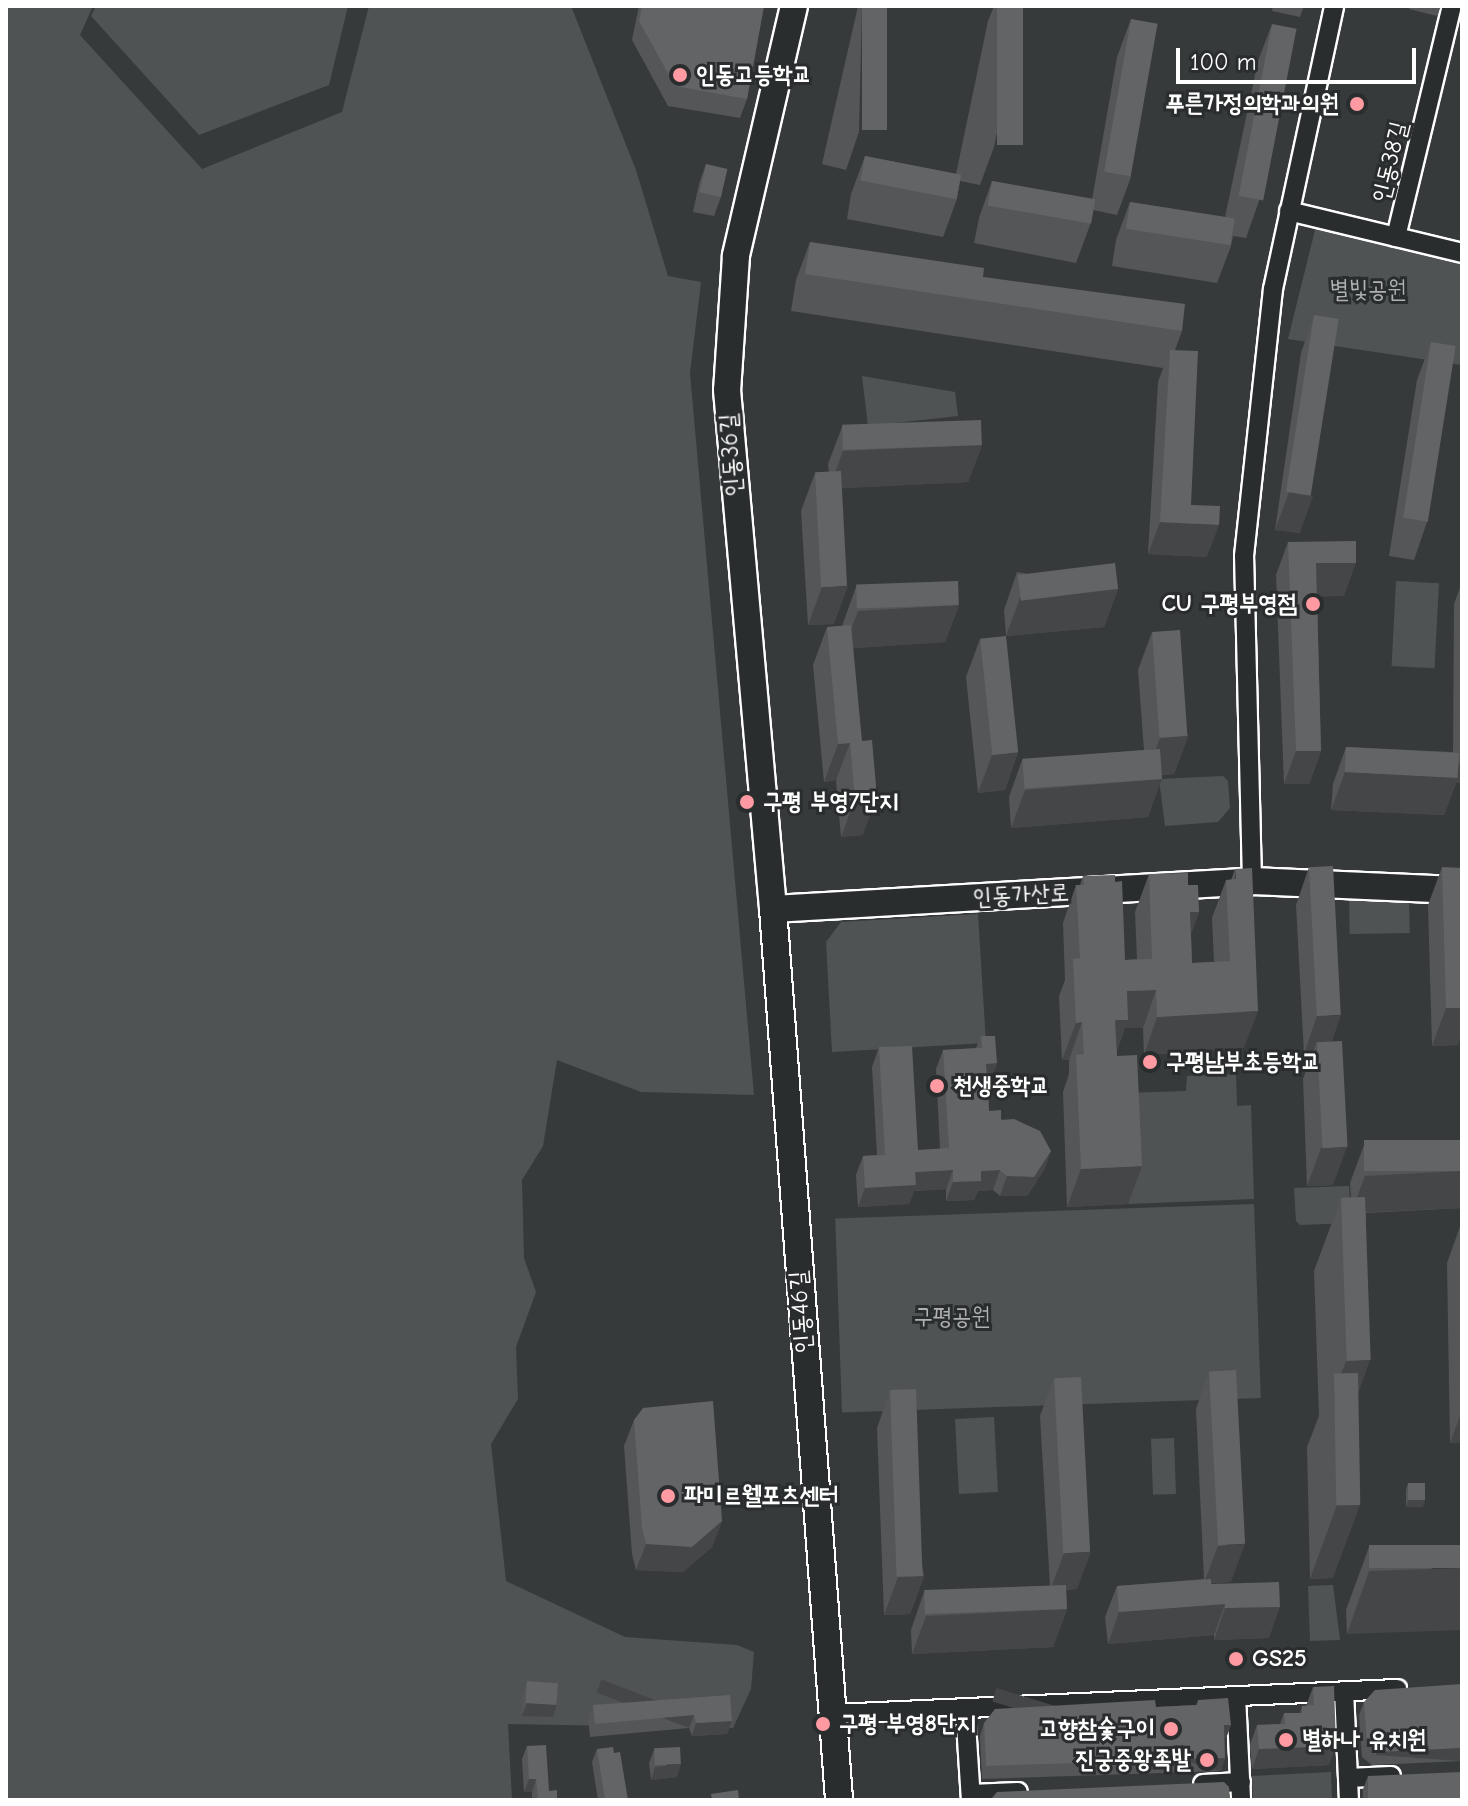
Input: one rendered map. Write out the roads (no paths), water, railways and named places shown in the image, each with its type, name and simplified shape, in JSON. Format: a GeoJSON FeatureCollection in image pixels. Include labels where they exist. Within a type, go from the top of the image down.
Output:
{"type":"FeatureCollection","features":[{"type":"Feature","properties":{"kind":"street","name":"인동36길"},"geometry":{"type":"LineString","coordinates":[[773,909],[727,390],[736,256],[794,6]]}},
{"type":"Feature","properties":{"kind":"street"},"geometry":{"type":"LineString","coordinates":[[1252,881],[1244,556],[1271,301],[1334,6]]}},
{"type":"Feature","properties":{"kind":"street","name":"인동38길"},"geometry":{"type":"LineString","coordinates":[[1396,237],[1452,6]]}},
{"type":"Feature","properties":{"kind":"street","name":"인동38길"},"geometry":{"type":"LineString","coordinates":[[1289,211],[1462,253]]}},
{"type":"Feature","properties":{"kind":"street","name":"인동가산로"},"geometry":{"type":"LineString","coordinates":[[773,909],[1252,881],[1462,890]]}},
{"type":"Feature","properties":{"kind":"street","name":"인동46길"},"geometry":{"type":"LineString","coordinates":[[773,909],[839,1800]]}},
{"type":"Feature","properties":{"kind":"street"},"geometry":{"type":"LineString","coordinates":[[833,1714],[1418,1688]]}},
{"type":"Feature","properties":{"kind":"street"},"geometry":{"type":"LineString","coordinates":[[1344,1691],[1349,1800]]}},
{"type":"Feature","properties":{"kind":"street"},"geometry":{"type":"LineString","coordinates":[[1177,1785],[1241,1791],[1236,1696]]}},
{"type":"Feature","properties":{"kind":"street"},"geometry":{"type":"LineString","coordinates":[[965,1708],[971,1797],[1034,1791]]}},
{"type":"Feature","properties":{"kind":"street"},"geometry":{"type":"LineString","coordinates":[[1348,1778],[1405,1776]]}},
{"type":"Feature","properties":{"kind":"place","name":"인동고등학교"},"geometry":{"type":"Point","coordinates":[680,75]}},
{"type":"Feature","properties":{"kind":"place","name":"푸른가정의학과의원"},"geometry":{"type":"Point","coordinates":[1357,104]}},
{"type":"Feature","properties":{"kind":"place","name":"CU 구평부영점"},"geometry":{"type":"Point","coordinates":[1313,604]}},
{"type":"Feature","properties":{"kind":"place","name":"구평 부영7단지"},"geometry":{"type":"Point","coordinates":[747,802]}},
{"type":"Feature","properties":{"kind":"place","name":"구평남부초등학교"},"geometry":{"type":"Point","coordinates":[1150,1062]}},
{"type":"Feature","properties":{"kind":"place","name":"천생중학교"},"geometry":{"type":"Point","coordinates":[937,1086]}},
{"type":"Feature","properties":{"kind":"place","name":"파미르웰포츠센터"},"geometry":{"type":"Point","coordinates":[668,1496]}},
{"type":"Feature","properties":{"kind":"place","name":"GS25"},"geometry":{"type":"Point","coordinates":[1236,1659]}},
{"type":"Feature","properties":{"kind":"place","name":"구평 부영8단지"},"geometry":{"type":"Point","coordinates":[823,1724]}},
{"type":"Feature","properties":{"kind":"place","name":"고향참숯구이"},"geometry":{"type":"Point","coordinates":[1171,1729]}},
{"type":"Feature","properties":{"kind":"place","name":"별하나 유치원"},"geometry":{"type":"Point","coordinates":[1286,1740]}},
{"type":"Feature","properties":{"kind":"place","name":"진궁중왕족발"},"geometry":{"type":"Point","coordinates":[1207,1760]}},
{"type":"Feature","properties":{"kind":"park label","name":"별빛공원"},"geometry":{"type":"Point","coordinates":[1368,290]}},
{"type":"Feature","properties":{"kind":"park label","name":"구평공원"},"geometry":{"type":"Point","coordinates":[952,1317]}}]}
